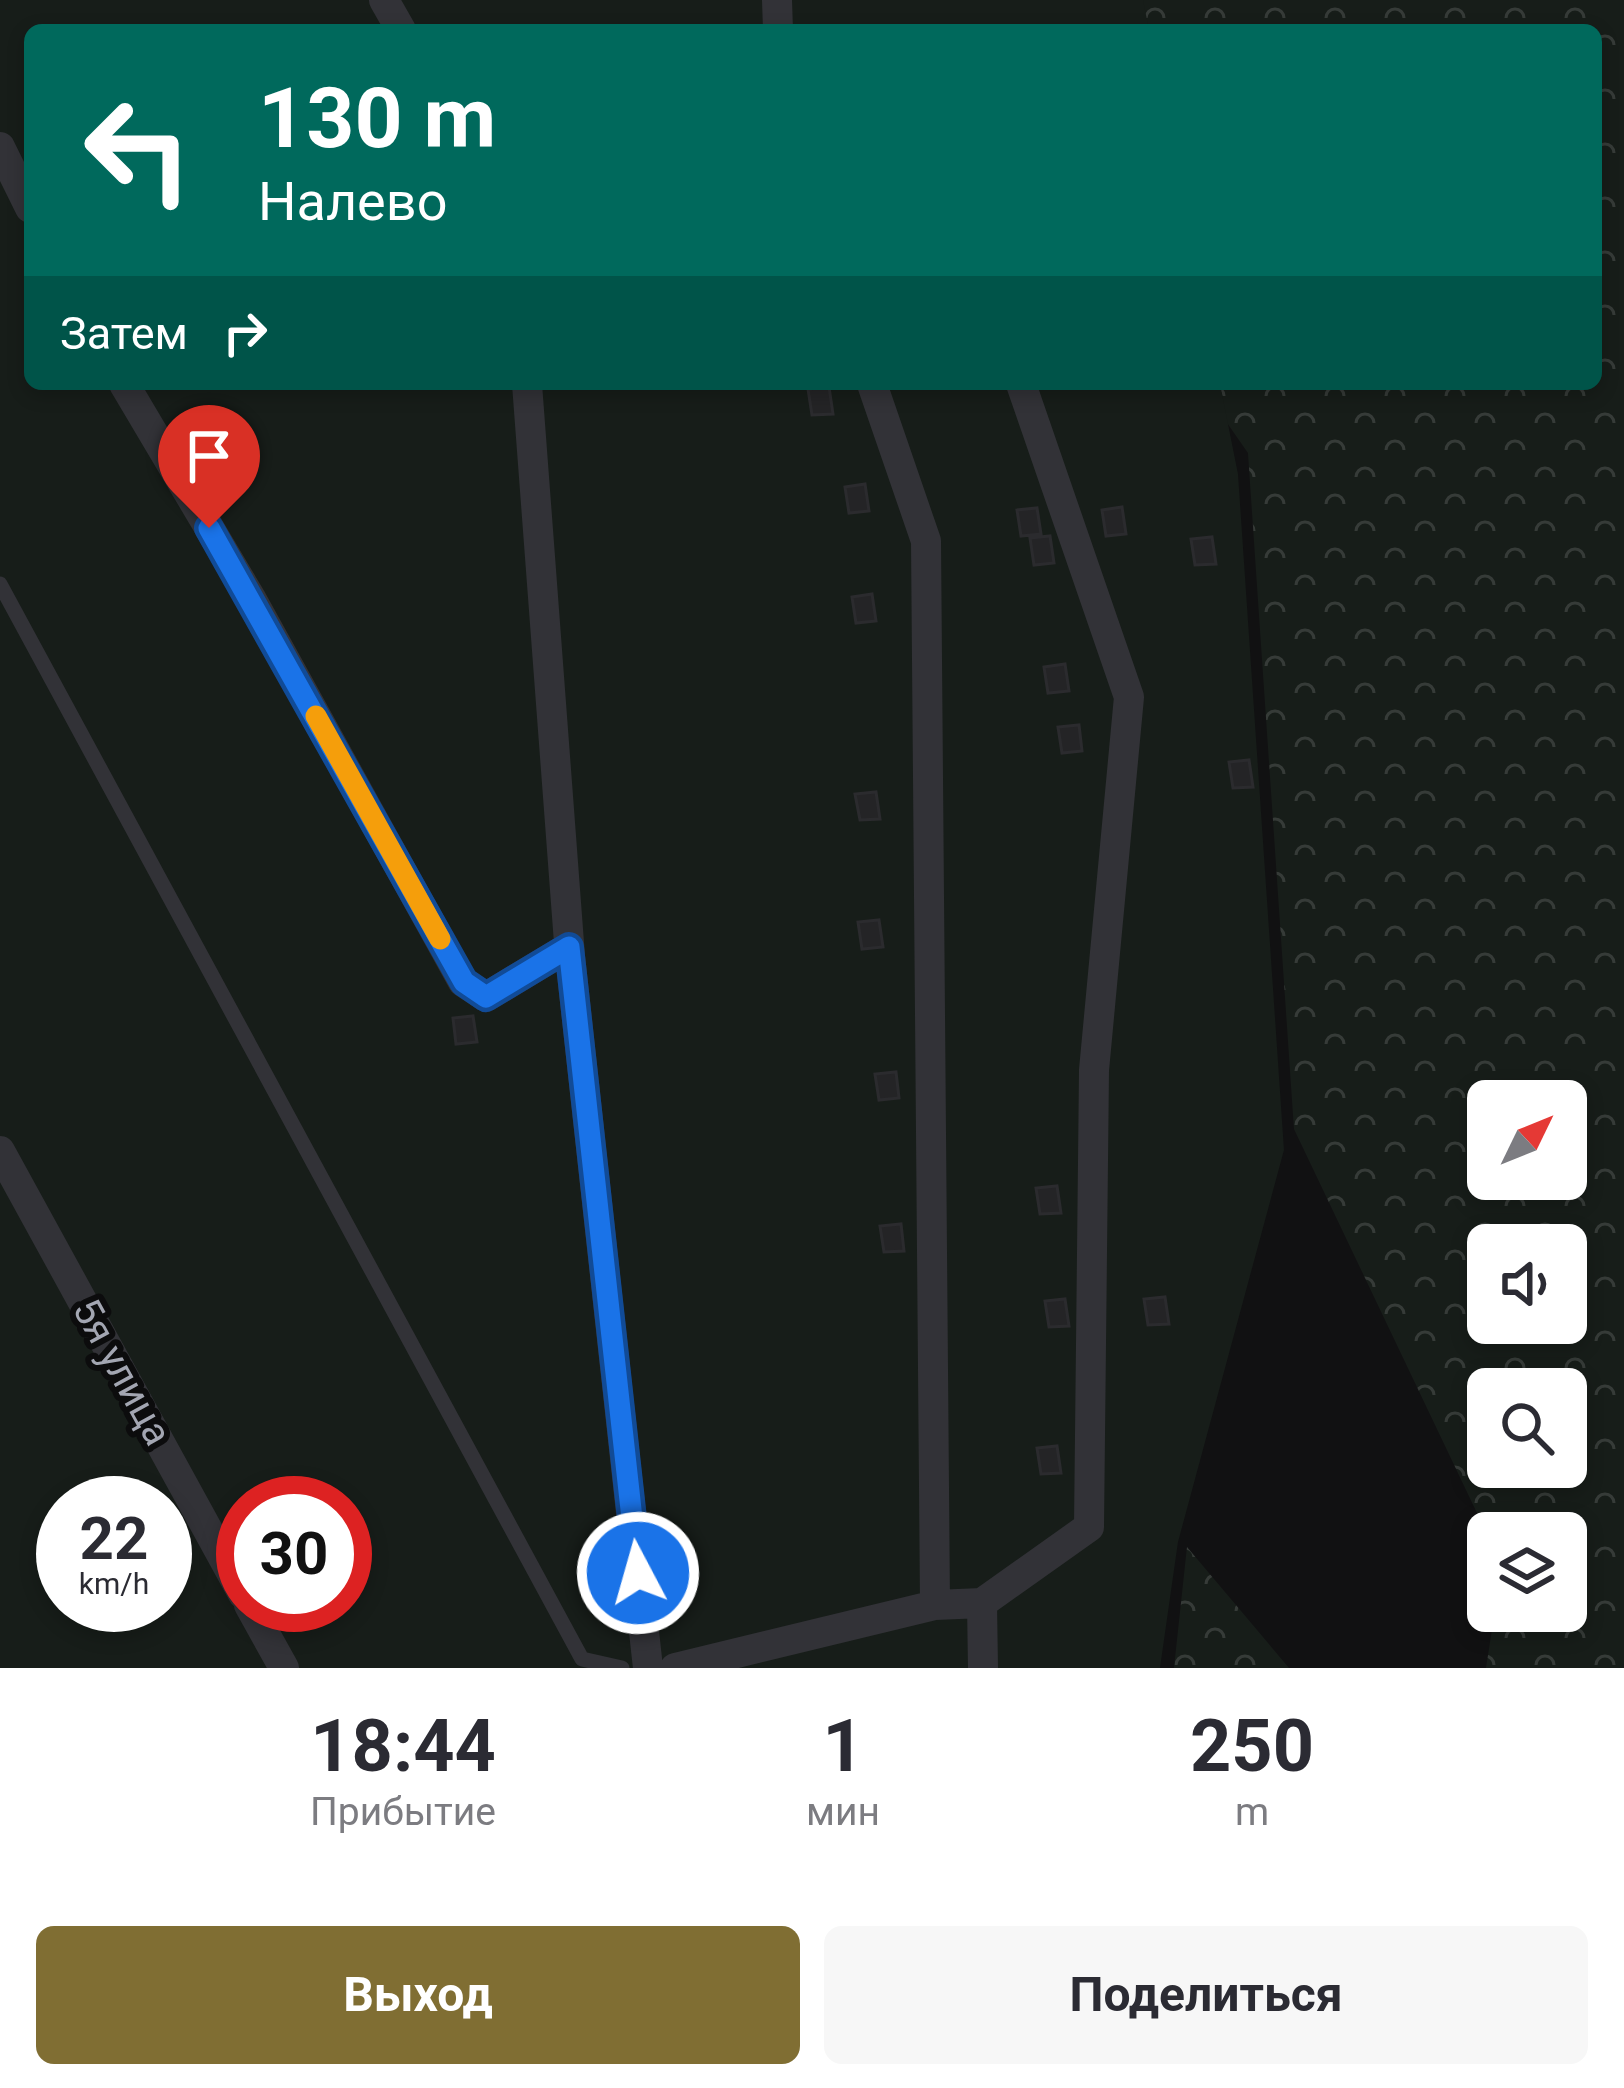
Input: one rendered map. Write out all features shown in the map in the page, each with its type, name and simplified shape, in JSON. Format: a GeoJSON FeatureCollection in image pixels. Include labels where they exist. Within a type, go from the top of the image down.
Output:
{"type":"FeatureCollection","features":[{"type":"Feature","properties":{"kind":"street"},"geometry":{"type":"LineString","coordinates":[[0,147],[24,196]]}},
{"type":"Feature","properties":{"kind":"street"},"geometry":{"type":"LineString","coordinates":[[128,390],[252,600],[464,982],[486,997],[569,947]]}},
{"type":"Feature","properties":{"kind":"street"},"geometry":{"type":"LineString","coordinates":[[527,390],[569,947],[648,1668]]}},
{"type":"Feature","properties":{"kind":"street"},"geometry":{"type":"LineString","coordinates":[[874,390],[926,541],[935,1605]]}},
{"type":"Feature","properties":{"kind":"street"},"geometry":{"type":"LineString","coordinates":[[675,1668],[935,1605],[982,1603],[1089,1527],[1094,1070],[1129,697],[1023,390]]}},
{"type":"Feature","properties":{"kind":"street","name":"5я улица"},"geometry":{"type":"LineString","coordinates":[[0,1151],[216,1545]]}},
{"type":"Feature","properties":{"kind":"street"},"geometry":{"type":"LineString","coordinates":[[982,1603],[983,1668]]}},
{"type":"Feature","properties":{"kind":"street"},"geometry":{"type":"LineString","coordinates":[[264,1632],[284,1668]]}},
{"type":"Feature","properties":{"kind":"lane"},"geometry":{"type":"LineString","coordinates":[[0,584],[583,1659],[622,1668]]}},
{"type":"Feature","properties":{"kind":"green space"},"geometry":{"type":"Polygon","coordinates":[[[0,0],[1143,0],[1148,24],[24,24],[24,390],[1221,390],[1238,474],[1284,1150],[1178,1542],[1160,1668],[0,1668],[0,0]]]}},
{"type":"Feature","properties":{"kind":"green space"},"geometry":{"type":"Polygon","coordinates":[[[930,0],[1624,0],[1624,1668],[1486,1668],[1492,1632],[1587,1632],[1587,1512],[1477,1512],[1294,1129],[1248,453],[1204,390],[1602,390],[1602,24],[947,24],[930,0]]]}},
{"type":"Feature","properties":{"kind":"green space"},"geometry":{"type":"Polygon","coordinates":[[[1187,1547],[1289,1668],[1174,1668],[1187,1547]]]}},
{"type":"Feature","properties":{"kind":"building"},"geometry":{"type":"Polygon","coordinates":[[[808,390],[829,390],[833,414],[812,415],[808,390]]]}},
{"type":"Feature","properties":{"kind":"building"},"geometry":{"type":"Polygon","coordinates":[[[865,484],[869,511],[849,513],[845,487],[865,484]]]}},
{"type":"Feature","properties":{"kind":"building"},"geometry":{"type":"Polygon","coordinates":[[[1122,507],[1126,534],[1106,536],[1102,510],[1122,507]]]}},
{"type":"Feature","properties":{"kind":"building"},"geometry":{"type":"Polygon","coordinates":[[[1037,508],[1041,534],[1021,536],[1017,510],[1037,508]]]}},
{"type":"Feature","properties":{"kind":"building"},"geometry":{"type":"Polygon","coordinates":[[[1050,536],[1054,563],[1034,565],[1030,538],[1050,536]]]}},
{"type":"Feature","properties":{"kind":"building"},"geometry":{"type":"Polygon","coordinates":[[[1212,537],[1216,564],[1195,565],[1191,539],[1212,537]]]}},
{"type":"Feature","properties":{"kind":"building"},"geometry":{"type":"Polygon","coordinates":[[[872,594],[876,621],[856,623],[852,597],[872,594]]]}},
{"type":"Feature","properties":{"kind":"building"},"geometry":{"type":"Polygon","coordinates":[[[1065,664],[1069,691],[1048,693],[1044,667],[1065,664]]]}},
{"type":"Feature","properties":{"kind":"building"},"geometry":{"type":"Polygon","coordinates":[[[1079,725],[1082,751],[1062,753],[1058,727],[1079,725]]]}},
{"type":"Feature","properties":{"kind":"building"},"geometry":{"type":"Polygon","coordinates":[[[1249,760],[1253,787],[1233,788],[1229,762],[1249,760]]]}},
{"type":"Feature","properties":{"kind":"building"},"geometry":{"type":"Polygon","coordinates":[[[876,792],[880,819],[860,820],[855,794],[876,792]]]}},
{"type":"Feature","properties":{"kind":"building"},"geometry":{"type":"Polygon","coordinates":[[[879,920],[883,947],[862,949],[858,922],[879,920]]]}},
{"type":"Feature","properties":{"kind":"building"},"geometry":{"type":"Polygon","coordinates":[[[473,1016],[477,1042],[456,1044],[453,1018],[473,1016]]]}},
{"type":"Feature","properties":{"kind":"building"},"geometry":{"type":"Polygon","coordinates":[[[896,1072],[899,1098],[879,1100],[875,1074],[896,1072]]]}},
{"type":"Feature","properties":{"kind":"building"},"geometry":{"type":"Polygon","coordinates":[[[1057,1186],[1061,1213],[1040,1214],[1036,1188],[1057,1186]]]}},
{"type":"Feature","properties":{"kind":"building"},"geometry":{"type":"Polygon","coordinates":[[[901,1224],[904,1251],[884,1252],[880,1226],[901,1224]]]}},
{"type":"Feature","properties":{"kind":"building"},"geometry":{"type":"Polygon","coordinates":[[[1165,1297],[1169,1324],[1148,1325],[1144,1299],[1165,1297]]]}},
{"type":"Feature","properties":{"kind":"building"},"geometry":{"type":"Polygon","coordinates":[[[1065,1299],[1069,1326],[1049,1327],[1045,1301],[1065,1299]]]}},
{"type":"Feature","properties":{"kind":"building"},"geometry":{"type":"Polygon","coordinates":[[[1057,1446],[1061,1473],[1041,1474],[1037,1448],[1057,1446]]]}},
{"type":"Feature","properties":{"kind":"slow traffic"},"geometry":{"type":"LineString","coordinates":[[316,716],[440,939]]}},
{"type":"Feature","properties":{"kind":"route"},"geometry":{"type":"LineString","coordinates":[[209,528],[464,982],[486,997],[569,947],[638,1573]]}}]}
